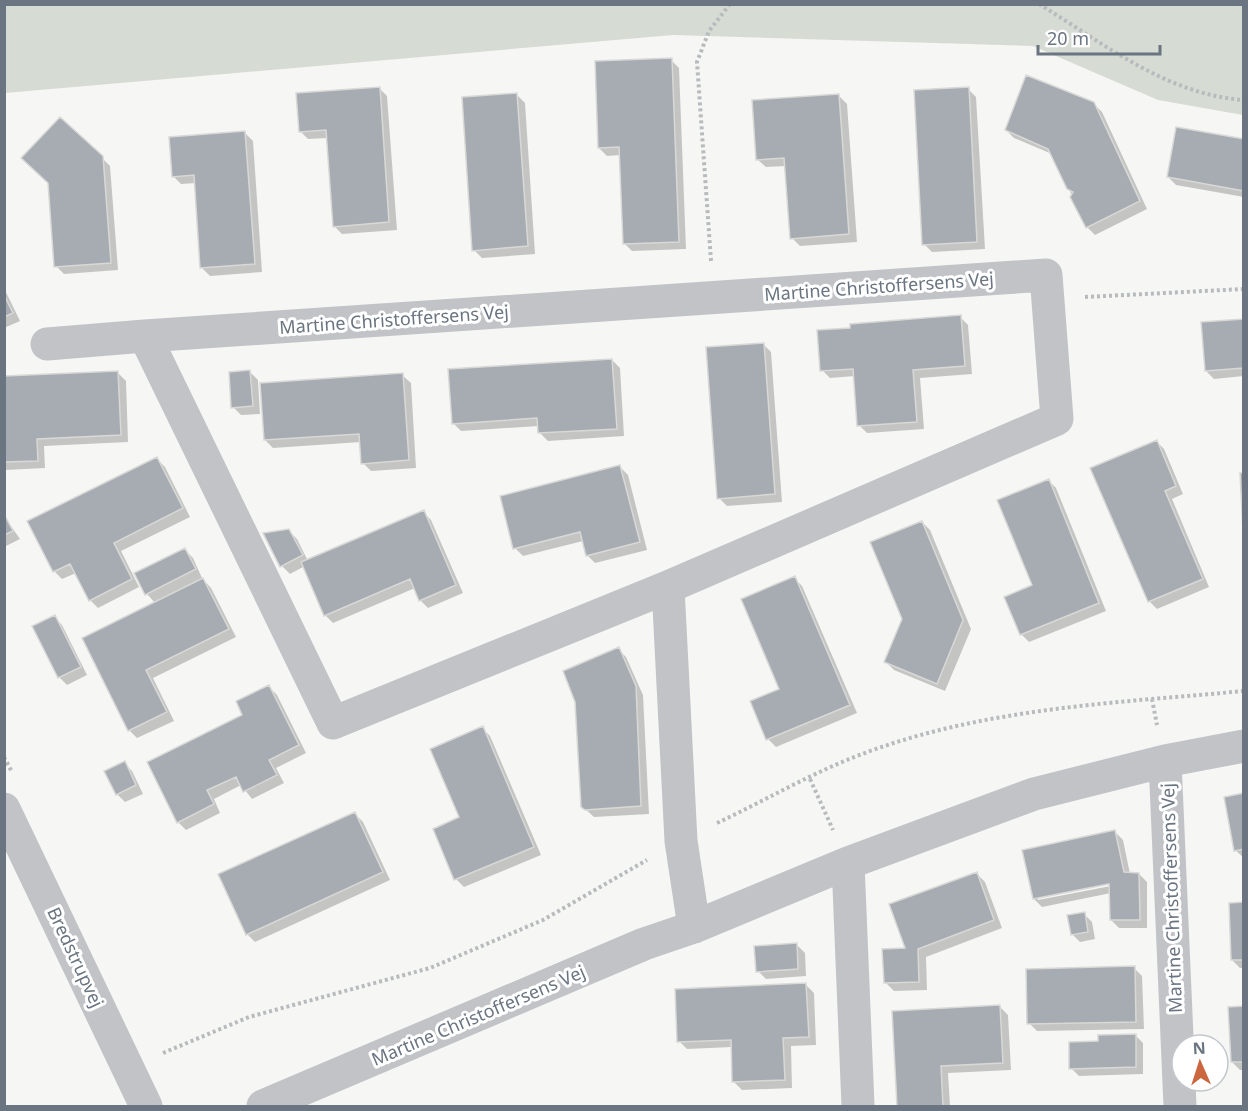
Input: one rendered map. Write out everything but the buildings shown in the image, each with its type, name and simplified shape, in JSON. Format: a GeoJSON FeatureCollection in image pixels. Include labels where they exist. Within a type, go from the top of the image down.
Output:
{"type":"FeatureCollection","features":[{"type":"Feature","properties":{"kind":"street","name":"Martine Christoffersens Vej"},"geometry":{"type":"LineString","coordinates":[[47,344],[145,336],[1046,275],[1057,419],[668,587],[333,723],[145,336]]}},
{"type":"Feature","properties":{"kind":"street"},"geometry":{"type":"LineString","coordinates":[[668,587],[681,841],[694,927]]}},
{"type":"Feature","properties":{"kind":"street","name":"Martine Christoffersens Vej"},"geometry":{"type":"LineString","coordinates":[[263,1107],[644,944],[694,927],[848,863],[1034,794],[1165,761],[1244,746]]}},
{"type":"Feature","properties":{"kind":"street","name":"Martine Christoffersens Vej"},"geometry":{"type":"LineString","coordinates":[[1165,761],[1180,1107]]}},
{"type":"Feature","properties":{"kind":"street","name":"Bredstrupvej"},"geometry":{"type":"LineString","coordinates":[[4,808],[12,844],[146,1107]]}},
{"type":"Feature","properties":{"kind":"street"},"geometry":{"type":"LineString","coordinates":[[848,863],[858,1107]]}},
{"type":"Feature","properties":{"kind":"path"},"geometry":{"type":"LineString","coordinates":[[713,298],[697,62],[709,31],[730,4]]}},
{"type":"Feature","properties":{"kind":"path"},"geometry":{"type":"LineString","coordinates":[[1040,4],[1166,81],[1216,98],[1244,100]]}},
{"type":"Feature","properties":{"kind":"path"},"geometry":{"type":"LineString","coordinates":[[1047,298],[1244,289]]}},
{"type":"Feature","properties":{"kind":"path"},"geometry":{"type":"LineString","coordinates":[[810,778],[848,863]]}},
{"type":"Feature","properties":{"kind":"shaded area"},"geometry":{"type":"Polygon","coordinates":[[[5,4],[1243,5],[1243,115],[1158,100],[1033,46],[673,35],[5,93],[5,4]]]}}]}
